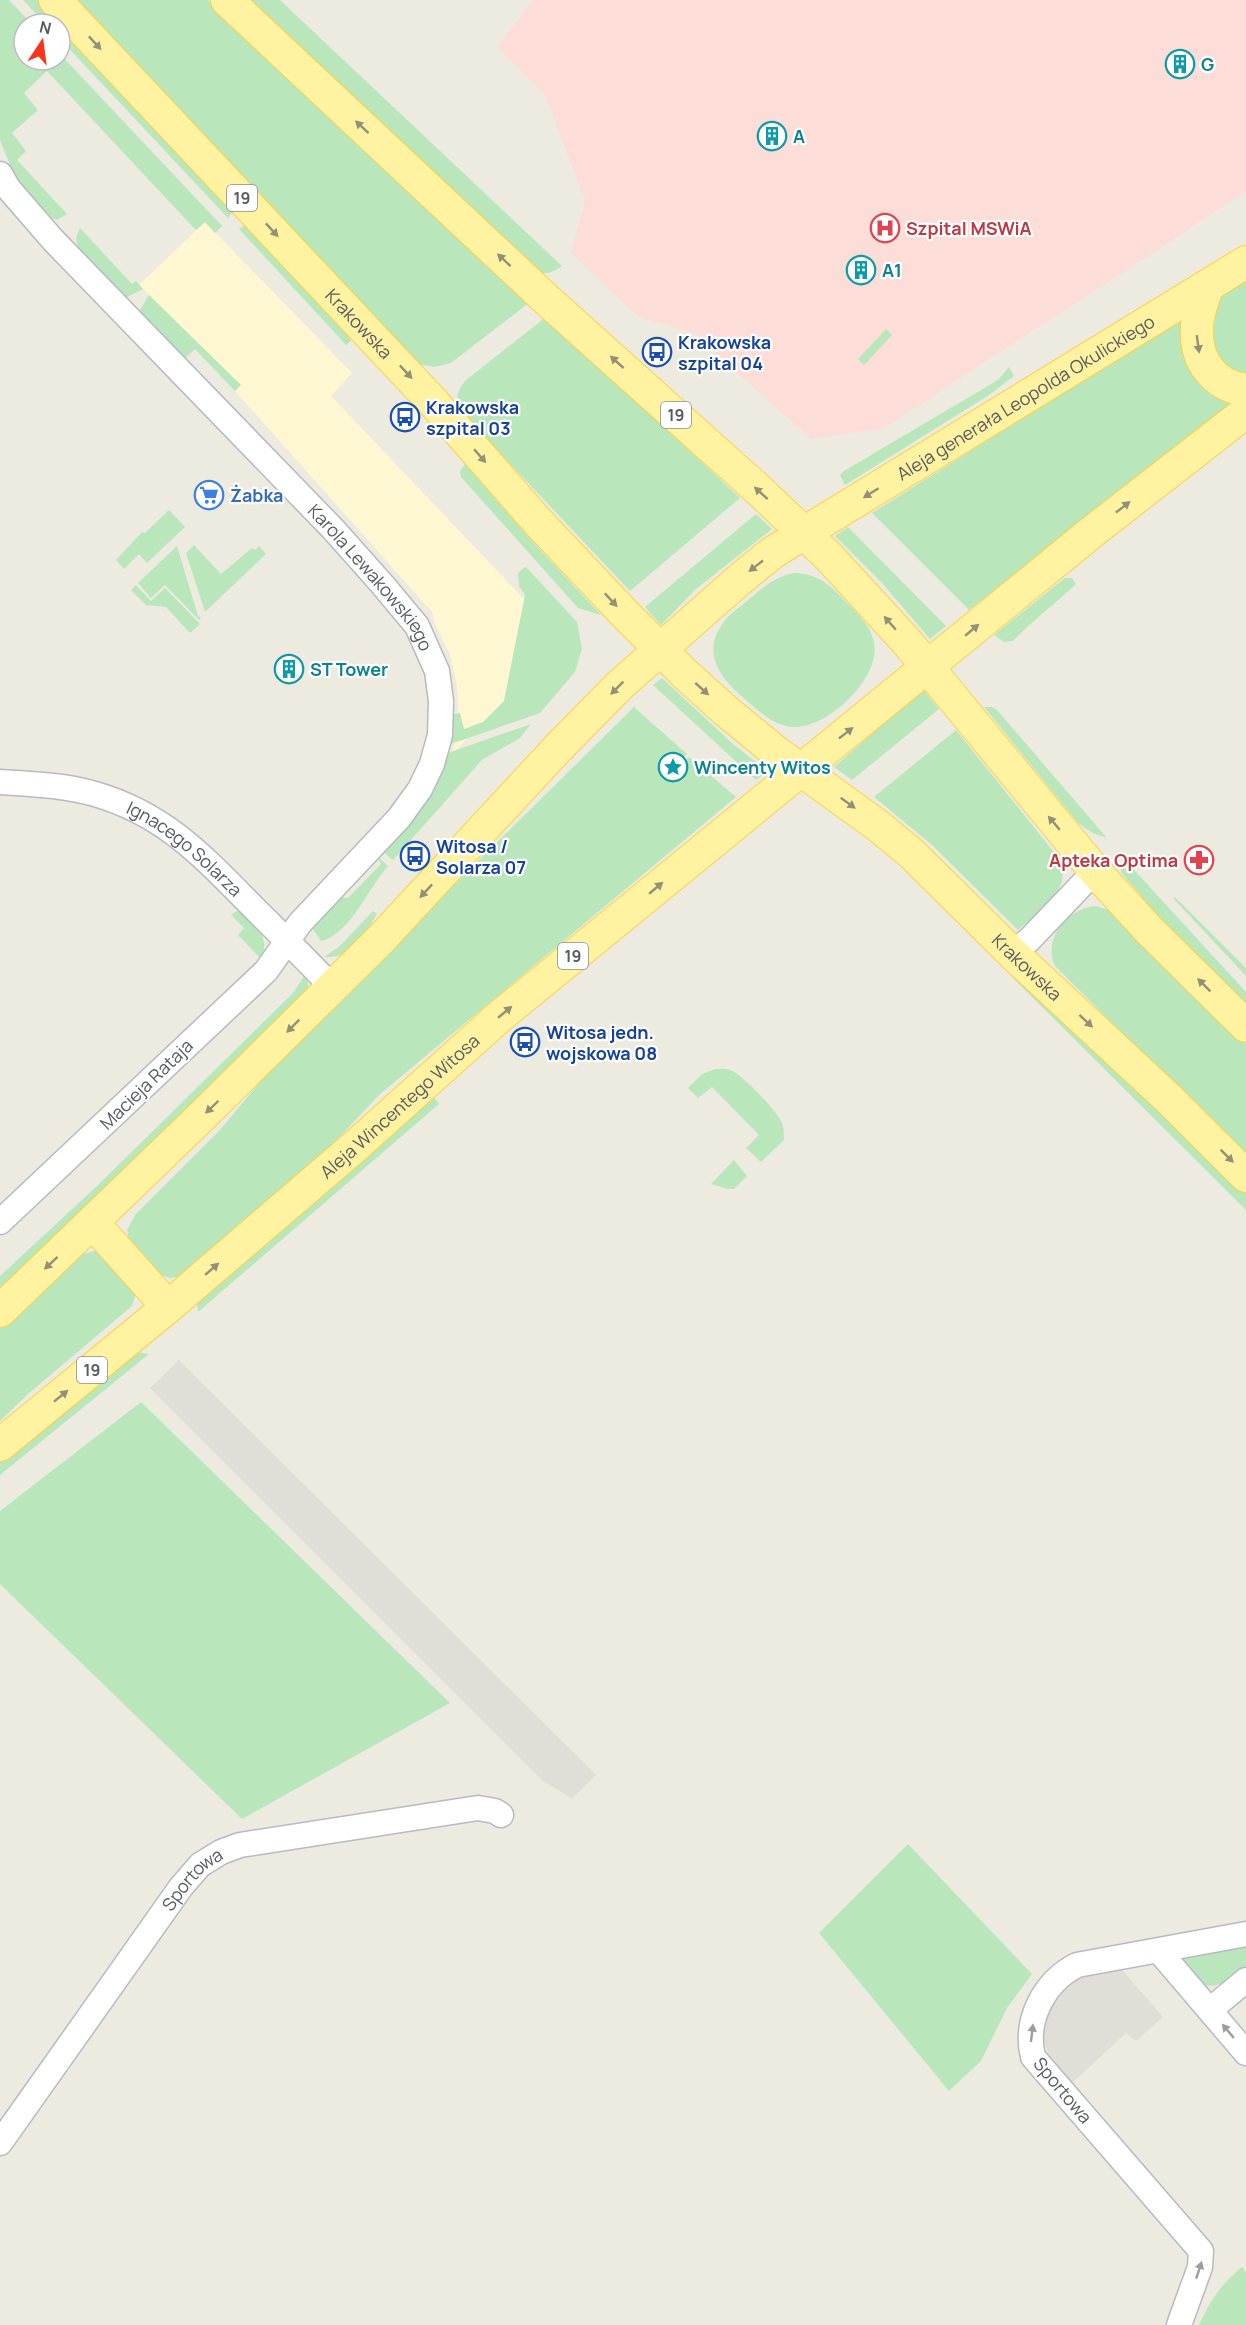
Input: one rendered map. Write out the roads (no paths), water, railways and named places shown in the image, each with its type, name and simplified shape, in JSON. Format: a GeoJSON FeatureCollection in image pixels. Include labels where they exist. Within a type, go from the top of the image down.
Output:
{"type":"FeatureCollection","features":[{"type":"Feature","properties":{"kind":"main road","name":"Krakowska"},"geometry":{"type":"LineString","coordinates":[[55,0],[433,402],[539,523],[660,649],[726,711],[894,839],[1170,1100],[1246,1176]]}},
{"type":"Feature","properties":{"kind":"main road","name":"19"},"geometry":{"type":"LineString","coordinates":[[227,0],[547,300],[804,533],[869,599],[927,668],[800,769]]}},
{"type":"Feature","properties":{"kind":"main road","name":"Aleja generała Leopolda Okulickiego"},"geometry":{"type":"LineString","coordinates":[[660,649],[772,554],[1246,262]]}},
{"type":"Feature","properties":{"kind":"main road"},"geometry":{"type":"LineString","coordinates":[[1207,287],[1197,326],[1197,344],[1202,361],[1216,378],[1246,390]]}},
{"type":"Feature","properties":{"kind":"main road"},"geometry":{"type":"LineString","coordinates":[[1246,412],[1092,532],[927,668],[1095,871],[1149,930],[1246,1026]]}},
{"type":"Feature","properties":{"kind":"main road"},"geometry":{"type":"LineString","coordinates":[[0,1311],[93,1223],[382,938],[558,748],[620,685],[660,649]]}},
{"type":"Feature","properties":{"kind":"main road","name":"Aleja Wincentego Witosa"},"geometry":{"type":"LineString","coordinates":[[0,1445],[168,1307],[352,1149],[499,1017],[800,769]]}},
{"type":"Feature","properties":{"kind":"main road"},"geometry":{"type":"LineString","coordinates":[[93,1223],[168,1307]]}},
{"type":"Feature","properties":{"kind":"street","name":"Karola Lewakowskiego"},"geometry":{"type":"LineString","coordinates":[[0,174],[8,188],[53,240],[348,545],[417,626],[432,657],[440,687],[442,718],[435,755],[420,789],[399,818],[286,940]]}},
{"type":"Feature","properties":{"kind":"street","name":"Ignacego Solarza"},"geometry":{"type":"LineString","coordinates":[[0,782],[47,785],[93,793],[150,816],[196,850],[332,987]]}},
{"type":"Feature","properties":{"kind":"street"},"geometry":{"type":"LineString","coordinates":[[1012,953],[1029,940],[1095,871]]}},
{"type":"Feature","properties":{"kind":"street","name":"Macieja Rataja"},"geometry":{"type":"LineString","coordinates":[[0,1222],[266,970],[286,940]]}},
{"type":"Feature","properties":{"kind":"street","name":"Sportowa"},"geometry":{"type":"LineString","coordinates":[[0,2143],[181,1887],[200,1865],[221,1852],[262,1841],[477,1808],[495,1811],[501,1815]]}},
{"type":"Feature","properties":{"kind":"street","name":"Sportowa"},"geometry":{"type":"LineString","coordinates":[[1179,2325],[1200,2267],[1201,2251],[1033,2056],[1031,2036],[1038,2006],[1052,1982],[1077,1965],[1246,1934]]}},
{"type":"Feature","properties":{"kind":"street"},"geometry":{"type":"LineString","coordinates":[[1159,1951],[1246,2053]]}},
{"type":"Feature","properties":{"kind":"street"},"geometry":{"type":"LineString","coordinates":[[1210,2010],[1246,1980]]}},
{"type":"Feature","properties":{"kind":"place","name":"G"},"geometry":{"type":"Point","coordinates":[1180,64]}},
{"type":"Feature","properties":{"kind":"place","name":"A"},"geometry":{"type":"Point","coordinates":[772,136]}},
{"type":"Feature","properties":{"kind":"place","name":"Szpital MSWiA"},"geometry":{"type":"Point","coordinates":[885,228]}},
{"type":"Feature","properties":{"kind":"place","name":"A1"},"geometry":{"type":"Point","coordinates":[861,270]}},
{"type":"Feature","properties":{"kind":"place","name":"Krakowska szpital 04"},"geometry":{"type":"Point","coordinates":[657,352]}},
{"type":"Feature","properties":{"kind":"place","name":"Krakowska szpital 03"},"geometry":{"type":"Point","coordinates":[405,417]}},
{"type":"Feature","properties":{"kind":"place","name":"Żabka"},"geometry":{"type":"Point","coordinates":[209,495]}},
{"type":"Feature","properties":{"kind":"place","name":"ST Tower"},"geometry":{"type":"Point","coordinates":[289,669]}},
{"type":"Feature","properties":{"kind":"place","name":"Wincenty Witos"},"geometry":{"type":"Point","coordinates":[673,767]}},
{"type":"Feature","properties":{"kind":"place","name":"Witosa / Solarza 07"},"geometry":{"type":"Point","coordinates":[415,856]}},
{"type":"Feature","properties":{"kind":"place","name":"Apteka Optima"},"geometry":{"type":"Point","coordinates":[1199,860]}},
{"type":"Feature","properties":{"kind":"place","name":"Witosa jedn. wojskowa 08"},"geometry":{"type":"Point","coordinates":[525,1042]}}]}
